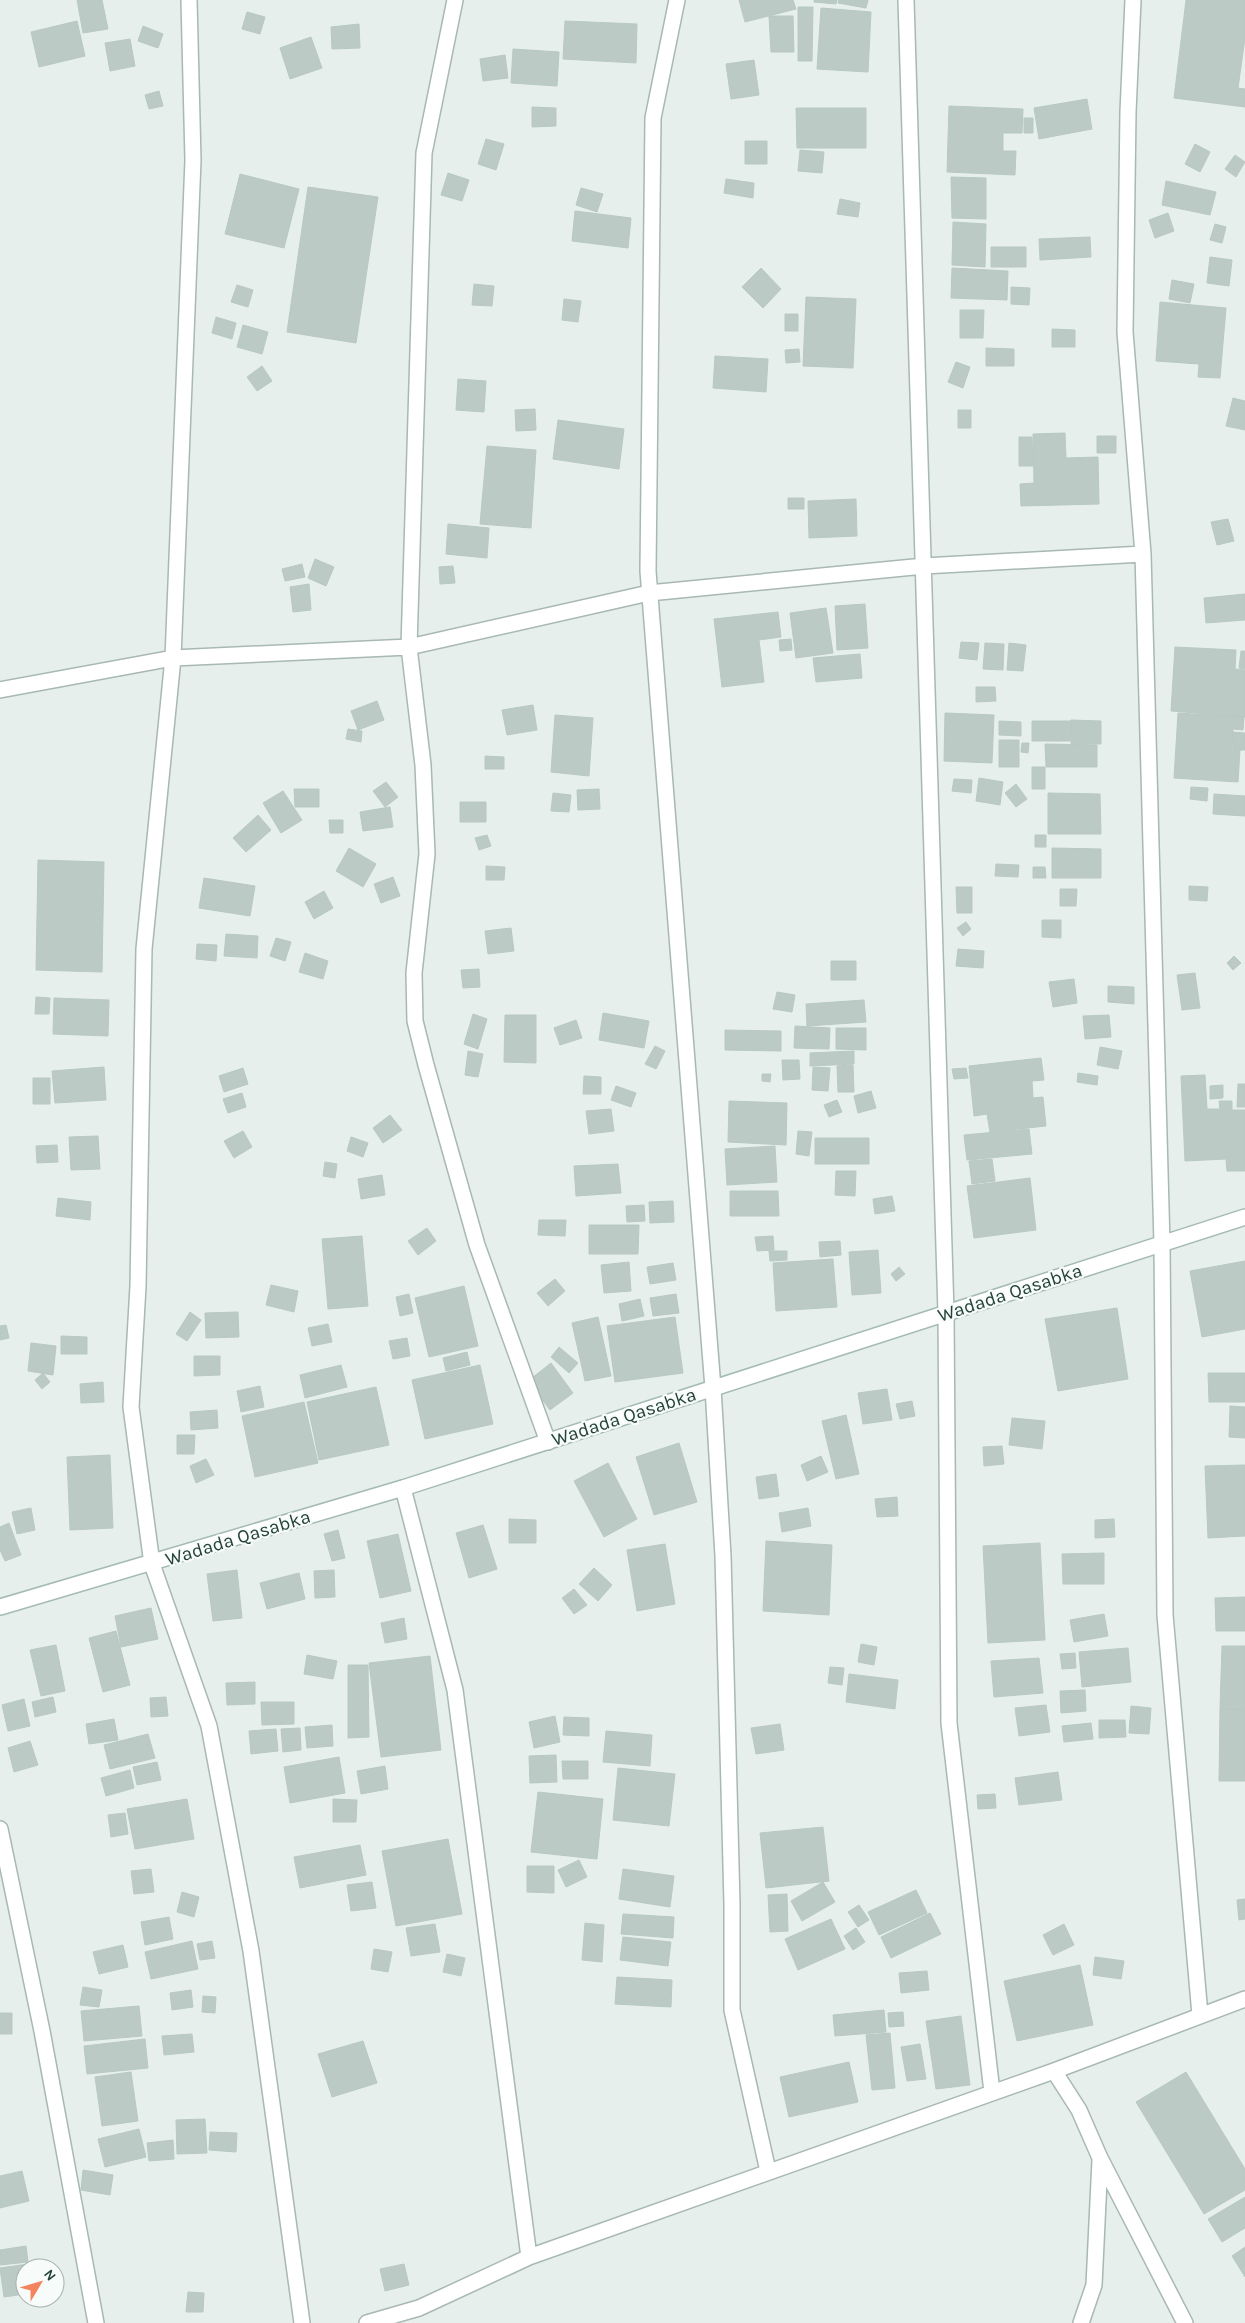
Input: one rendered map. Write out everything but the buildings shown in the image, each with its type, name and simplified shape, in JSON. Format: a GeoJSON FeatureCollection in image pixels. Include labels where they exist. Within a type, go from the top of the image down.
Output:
{"type":"FeatureCollection","features":[{"type":"Feature","properties":{"kind":"street"},"geometry":{"type":"LineString","coordinates":[[189,0],[193,160],[173,658],[144,949],[138,1286],[131,1407],[152,1564],[209,1726],[251,1951],[302,2323]]}},
{"type":"Feature","properties":{"kind":"street"},"geometry":{"type":"LineString","coordinates":[[455,0],[424,153],[409,647],[423,765],[427,854],[414,973],[415,1021],[477,1245],[548,1442]]}},
{"type":"Feature","properties":{"kind":"street"},"geometry":{"type":"LineString","coordinates":[[677,0],[654,118],[649,593],[713,1388],[723,1556],[732,1904],[732,2010],[768,2171]]}},
{"type":"Feature","properties":{"kind":"street"},"geometry":{"type":"LineString","coordinates":[[906,0],[946,1313],[949,1723],[992,2092]]}},
{"type":"Feature","properties":{"kind":"street"},"geometry":{"type":"LineString","coordinates":[[1133,0],[1128,112],[1125,332],[1143,554],[1162,1244],[1165,1615],[1200,2015]]}},
{"type":"Feature","properties":{"kind":"street"},"geometry":{"type":"LineString","coordinates":[[0,690],[173,658],[409,647],[649,593],[924,566],[1143,554]]}},
{"type":"Feature","properties":{"kind":"street","name":"Wadada Qasabka"},"geometry":{"type":"LineString","coordinates":[[0,1607],[152,1564],[403,1488],[1245,1217]]}},
{"type":"Feature","properties":{"kind":"street"},"geometry":{"type":"LineString","coordinates":[[403,1488],[455,1690],[529,2257]]}},
{"type":"Feature","properties":{"kind":"street"},"geometry":{"type":"LineString","coordinates":[[0,1829],[42,2031],[96,2323]]}},
{"type":"Feature","properties":{"kind":"street"},"geometry":{"type":"LineString","coordinates":[[367,2323],[419,2308],[529,2257],[1054,2071],[1245,1999]]}},
{"type":"Feature","properties":{"kind":"street"},"geometry":{"type":"LineString","coordinates":[[1054,2071],[1080,2110],[1100,2158],[1185,2323]]}},
{"type":"Feature","properties":{"kind":"street"},"geometry":{"type":"LineString","coordinates":[[1081,2323],[1094,2285],[1100,2158]]}}]}
